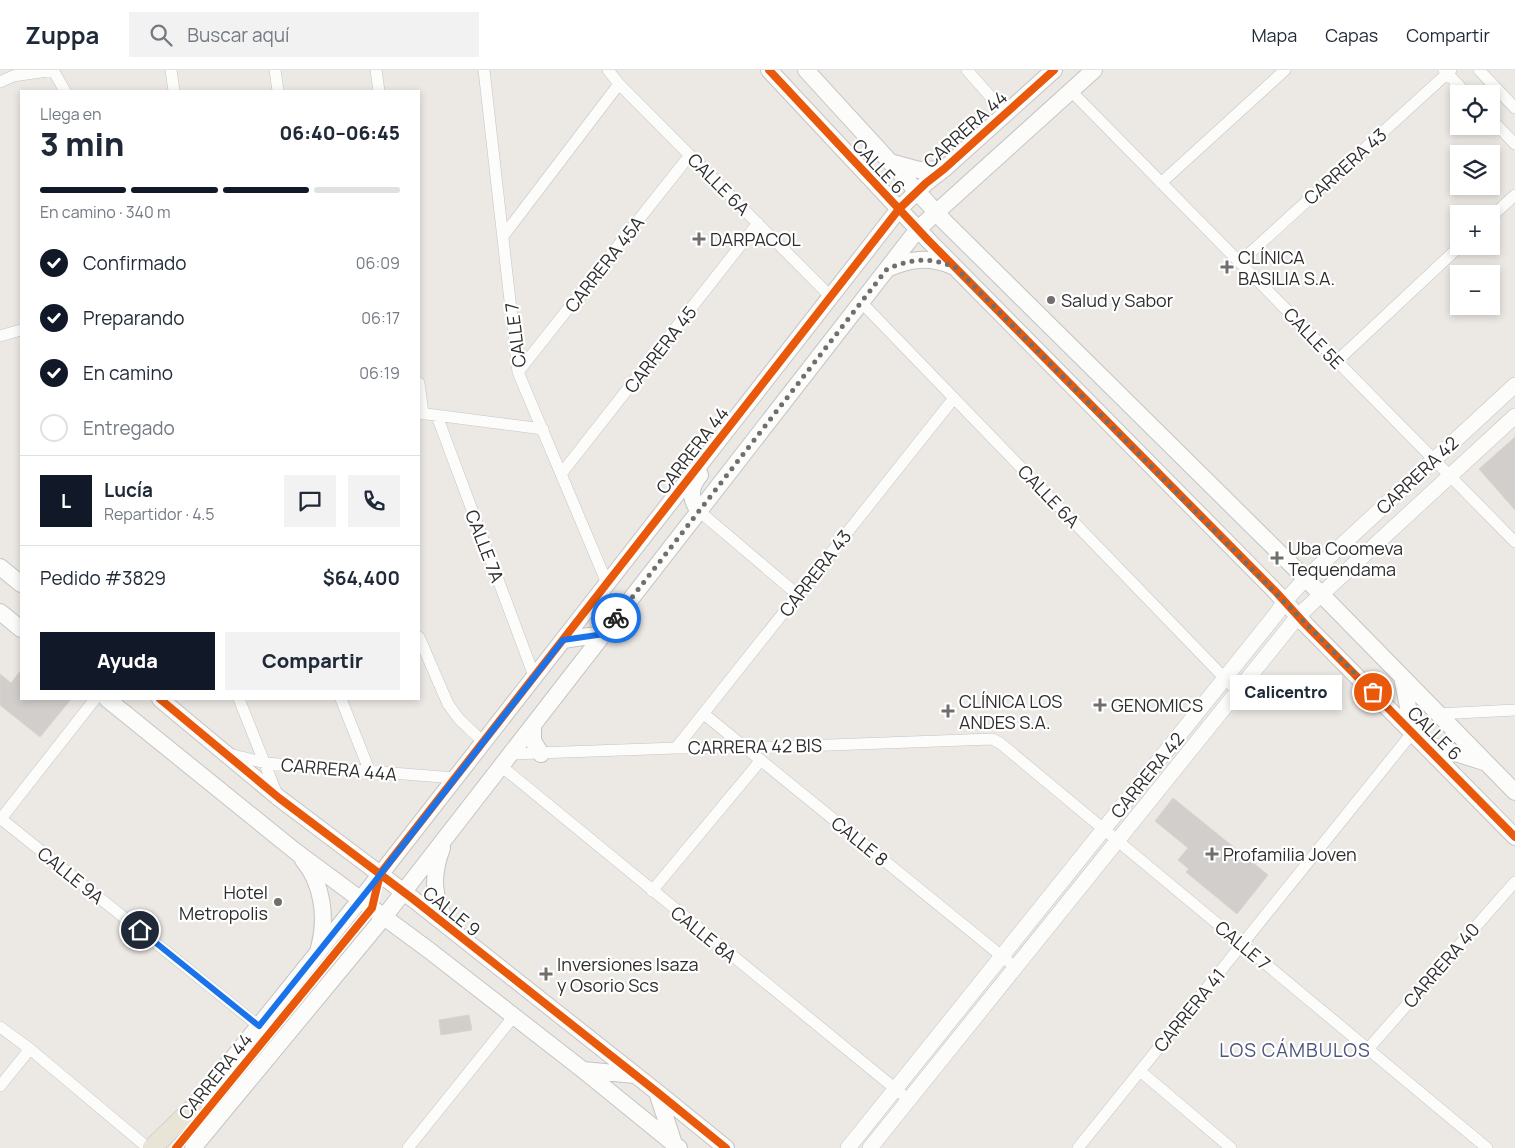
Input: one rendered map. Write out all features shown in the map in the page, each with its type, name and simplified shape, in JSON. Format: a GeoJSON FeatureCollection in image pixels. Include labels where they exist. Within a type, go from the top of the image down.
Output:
{"type":"FeatureCollection","features":[{"type":"Feature","properties":{"kind":"main road","name":"CALLE 6"},"geometry":{"type":"LineString","coordinates":[[769,70],[918,229],[1515,837]]}},
{"type":"Feature","properties":{"kind":"main road","name":"CALLE 6"},"geometry":{"type":"LineString","coordinates":[[806,70],[936,211],[1321,594],[1515,792]]}},
{"type":"Feature","properties":{"kind":"main road","name":"CARRERA 44"},"geometry":{"type":"LineString","coordinates":[[162,1148],[361,899],[899,209],[1054,70]]}},
{"type":"Feature","properties":{"kind":"main road","name":"CARRERA 44"},"geometry":{"type":"LineString","coordinates":[[195,1148],[403,892],[918,229],[1094,70]]}},
{"type":"Feature","properties":{"kind":"main road"},"geometry":{"type":"LineString","coordinates":[[888,161],[918,170],[944,170]]}},
{"type":"Feature","properties":{"kind":"main road"},"geometry":{"type":"LineString","coordinates":[[887,269],[902,262],[919,259],[932,260],[956,268]]}},
{"type":"Feature","properties":{"kind":"main road"},"geometry":{"type":"LineString","coordinates":[[699,511],[692,498],[693,483],[715,456],[714,446]]}},
{"type":"Feature","properties":{"kind":"main road"},"geometry":{"type":"LineString","coordinates":[[0,567],[20,583]]}},
{"type":"Feature","properties":{"kind":"main road"},"geometry":{"type":"LineString","coordinates":[[0,612],[20,628]]}},
{"type":"Feature","properties":{"kind":"main road"},"geometry":{"type":"LineString","coordinates":[[563,640],[604,634]]}},
{"type":"Feature","properties":{"kind":"main road"},"geometry":{"type":"LineString","coordinates":[[1402,678],[1418,737],[1486,763]]}},
{"type":"Feature","properties":{"kind":"main road"},"geometry":{"type":"LineString","coordinates":[[108,700],[295,851],[384,916],[514,1016],[676,1146]]}},
{"type":"Feature","properties":{"kind":"main road","name":"CALLE 9"},"geometry":{"type":"LineString","coordinates":[[161,700],[279,798],[403,892],[726,1148]]}},
{"type":"Feature","properties":{"kind":"main road"},"geometry":{"type":"LineString","coordinates":[[532,725],[533,741],[541,754]]}},
{"type":"Feature","properties":{"kind":"main road"},"geometry":{"type":"LineString","coordinates":[[450,832],[436,863],[434,880],[436,897],[450,929]]}},
{"type":"Feature","properties":{"kind":"main road"},"geometry":{"type":"LineString","coordinates":[[295,851],[307,865],[316,881],[321,901],[324,917],[317,953]]}},
{"type":"Feature","properties":{"kind":"main road"},"geometry":{"type":"LineString","coordinates":[[582,1070],[635,1075]]}},
{"type":"Feature","properties":{"kind":"main road"},"geometry":{"type":"LineString","coordinates":[[657,1092],[676,1146]]}},
{"type":"Feature","properties":{"kind":"main road"},"geometry":{"type":"LineString","coordinates":[[152,1148],[193,1108]]}},
{"type":"Feature","properties":{"kind":"street"},"geometry":{"type":"LineString","coordinates":[[0,82],[13,76],[54,70],[64,90]]}},
{"type":"Feature","properties":{"kind":"street"},"geometry":{"type":"LineString","coordinates":[[171,70],[174,90]]}},
{"type":"Feature","properties":{"kind":"street"},"geometry":{"type":"LineString","coordinates":[[275,70],[278,90]]}},
{"type":"Feature","properties":{"kind":"street"},"geometry":{"type":"LineString","coordinates":[[376,70],[378,90]]}},
{"type":"Feature","properties":{"kind":"street","name":"CALLE 7"},"geometry":{"type":"LineString","coordinates":[[484,70],[518,372],[607,583]]}},
{"type":"Feature","properties":{"kind":"street","name":"CALLE 6A"},"geometry":{"type":"LineString","coordinates":[[608,70],[619,84],[831,297]]}},
{"type":"Feature","properties":{"kind":"street"},"geometry":{"type":"LineString","coordinates":[[967,70],[1005,113]]}},
{"type":"Feature","properties":{"kind":"street"},"geometry":{"type":"LineString","coordinates":[[1161,183],[1285,70]]}},
{"type":"Feature","properties":{"kind":"street"},"geometry":{"type":"LineString","coordinates":[[1479,70],[1515,108]]}},
{"type":"Feature","properties":{"kind":"street"},"geometry":{"type":"LineString","coordinates":[[1448,71],[1460,85]]}},
{"type":"Feature","properties":{"kind":"street","name":"CARRERA 43"},"geometry":{"type":"LineString","coordinates":[[1240,262],[1448,71]]}},
{"type":"Feature","properties":{"kind":"street"},"geometry":{"type":"LineString","coordinates":[[504,235],[619,84]]}},
{"type":"Feature","properties":{"kind":"street","name":"CALLE 5E"},"geometry":{"type":"LineString","coordinates":[[1071,91],[1515,542]]}},
{"type":"Feature","properties":{"kind":"street"},"geometry":{"type":"LineString","coordinates":[[1500,128],[1515,144]]}},
{"type":"Feature","properties":{"kind":"street","name":"CARRERA 45A"},"geometry":{"type":"LineString","coordinates":[[518,372],[690,155]]}},
{"type":"Feature","properties":{"kind":"street"},"geometry":{"type":"LineString","coordinates":[[1500,209],[1515,195]]}},
{"type":"Feature","properties":{"kind":"street","name":"CARRERA 45"},"geometry":{"type":"LineString","coordinates":[[561,474],[758,224]]}},
{"type":"Feature","properties":{"kind":"street"},"geometry":{"type":"LineString","coordinates":[[1337,361],[1450,255]]}},
{"type":"Feature","properties":{"kind":"street","name":"CALLE 6A"},"geometry":{"type":"LineString","coordinates":[[861,302],[1237,691]]}},
{"type":"Feature","properties":{"kind":"street"},"geometry":{"type":"LineString","coordinates":[[0,336],[20,330]]}},
{"type":"Feature","properties":{"kind":"street","name":"CARRERA 42"},"geometry":{"type":"LineString","coordinates":[[848,1148],[1278,613],[1285,601],[1305,579],[1515,385]]}},
{"type":"Feature","properties":{"kind":"street"},"geometry":{"type":"LineString","coordinates":[[420,398],[421,414],[543,429]]}},
{"type":"Feature","properties":{"kind":"street","name":"CARRERA 43"},"geometry":{"type":"LineString","coordinates":[[676,748],[954,398]]}},
{"type":"Feature","properties":{"kind":"street","name":"CALLE 7A"},"geometry":{"type":"LineString","coordinates":[[436,416],[534,676]]}},
{"type":"Feature","properties":{"kind":"street","name":"CARRERA 42"},"geometry":{"type":"LineString","coordinates":[[870,1148],[1299,615],[1515,416]]}},
{"type":"Feature","properties":{"kind":"street"},"geometry":{"type":"LineString","coordinates":[[699,511],[798,594]]}},
{"type":"Feature","properties":{"kind":"street"},"geometry":{"type":"LineString","coordinates":[[420,639],[448,704],[459,719],[483,742]]}},
{"type":"Feature","properties":{"kind":"street"},"geometry":{"type":"LineString","coordinates":[[0,819],[94,700]]}},
{"type":"Feature","properties":{"kind":"street"},"geometry":{"type":"LineString","coordinates":[[239,700],[279,798]]}},
{"type":"Feature","properties":{"kind":"street"},"geometry":{"type":"LineString","coordinates":[[341,700],[370,772]]}},
{"type":"Feature","properties":{"kind":"street"},"geometry":{"type":"LineString","coordinates":[[1437,714],[1515,710]]}},
{"type":"Feature","properties":{"kind":"street","name":"CALLE 8"},"geometry":{"type":"LineString","coordinates":[[704,714],[1015,968]]}},
{"type":"Feature","properties":{"kind":"street","name":"CARRERA 41"},"geometry":{"type":"LineString","coordinates":[[1078,1148],[1242,944],[1418,737]]}},
{"type":"Feature","properties":{"kind":"street","name":"CARRERA 42 BIS"},"geometry":{"type":"LineString","coordinates":[[505,760],[541,754],[676,748],[746,748],[992,739],[1000,743]]}},
{"type":"Feature","properties":{"kind":"street","name":"CALLE 7"},"geometry":{"type":"LineString","coordinates":[[1000,743],[1487,1148]]}},
{"type":"Feature","properties":{"kind":"street","name":"CARRERA 44A"},"geometry":{"type":"LineString","coordinates":[[224,752],[266,763],[455,778]]}},
{"type":"Feature","properties":{"kind":"street","name":"CALLE 8A"},"geometry":{"type":"LineString","coordinates":[[505,760],[652,891],[909,1100]]}},
{"type":"Feature","properties":{"kind":"street"},"geometry":{"type":"LineString","coordinates":[[652,891],[761,760]]}},
{"type":"Feature","properties":{"kind":"street","name":"CALLE 9A"},"geometry":{"type":"LineString","coordinates":[[0,819],[259,1026]]}},
{"type":"Feature","properties":{"kind":"street","name":"CARRERA 40"},"geometry":{"type":"LineString","coordinates":[[1368,1049],[1515,882]]}},
{"type":"Feature","properties":{"kind":"street"},"geometry":{"type":"LineString","coordinates":[[408,1148],[514,1016]]}},
{"type":"Feature","properties":{"kind":"street"},"geometry":{"type":"LineString","coordinates":[[0,1027],[30,1049],[148,1148]]}},
{"type":"Feature","properties":{"kind":"street"},"geometry":{"type":"LineString","coordinates":[[0,1086],[30,1049]]}},
{"type":"Feature","properties":{"kind":"street"},"geometry":{"type":"LineString","coordinates":[[1140,1071],[1231,1148]]}},
{"type":"Feature","properties":{"kind":"building"},"geometry":{"type":"Polygon","coordinates":[[[1515,437],[1515,510],[1479,469],[1515,437]]]}},
{"type":"Feature","properties":{"kind":"building"},"geometry":{"type":"Polygon","coordinates":[[[20,671],[20,700],[70,700],[40,737],[0,705],[0,674],[11,683],[20,671]]]}},
{"type":"Feature","properties":{"kind":"building","name":"Profamilia Joven"},"geometry":{"type":"Polygon","coordinates":[[[1173,798],[1268,875],[1237,914],[1186,872],[1189,869],[1178,860],[1188,848],[1155,821],[1173,798]]]}},
{"type":"Feature","properties":{"kind":"building"},"geometry":{"type":"Polygon","coordinates":[[[469,1015],[472,1030],[441,1035],[439,1020],[469,1015]]]}},
{"type":"Feature","properties":{"kind":"cycle path"},"geometry":{"type":"LineString","coordinates":[[769,70],[928,240],[1515,837]]}},
{"type":"Feature","properties":{"kind":"cycle path"},"geometry":{"type":"LineString","coordinates":[[176,1148],[372,908],[380,874],[899,209],[1054,70]]}},
{"type":"Feature","properties":{"kind":"cycle path"},"geometry":{"type":"LineString","coordinates":[[161,700],[279,798],[413,899],[726,1148]]}},
{"type":"Feature","properties":{"kind":"way so far"},"geometry":{"type":"LineString","coordinates":[[616,618],[887,269],[902,262],[919,259],[932,260],[956,268],[1373,692]]}},
{"type":"Feature","properties":{"kind":"place","name":"DARPACOL"},"geometry":{"type":"Point","coordinates":[699,239]}},
{"type":"Feature","properties":{"kind":"place","name":"CLÍNICA BASILIA S.A."},"geometry":{"type":"Point","coordinates":[1227,267]}},
{"type":"Feature","properties":{"kind":"place","name":"Salud y Sabor"},"geometry":{"type":"Point","coordinates":[1051,300]}},
{"type":"Feature","properties":{"kind":"place","name":"Uba Coomeva Tequendama"},"geometry":{"type":"Point","coordinates":[1277,558]}},
{"type":"Feature","properties":{"kind":"place","name":"Calicentro"},"geometry":{"type":"Point","coordinates":[1373,692]}},
{"type":"Feature","properties":{"kind":"place","name":"GENOMICS"},"geometry":{"type":"Point","coordinates":[1100,705]}},
{"type":"Feature","properties":{"kind":"place","name":"CLÍNICA LOS ANDES S.A."},"geometry":{"type":"Point","coordinates":[948,711]}},
{"type":"Feature","properties":{"kind":"place","name":"Profamilia Joven"},"geometry":{"type":"Point","coordinates":[1212,854]}},
{"type":"Feature","properties":{"kind":"place","name":"Hotel Metropolis"},"geometry":{"type":"Point","coordinates":[278,902]}},
{"type":"Feature","properties":{"kind":"place","name":"Inversiones Isaza y Osorio Scs"},"geometry":{"type":"Point","coordinates":[546,974]}},
{"type":"Feature","properties":{"kind":"district","name":"LOS CÁMBULOS"},"geometry":{"type":"Point","coordinates":[1295,1050]}},
{"type":"Feature","properties":{"kind":"route"},"geometry":{"type":"LineString","coordinates":[[140,930],[259,1026],[372,885],[563,640],[604,634],[616,618]]}}]}
